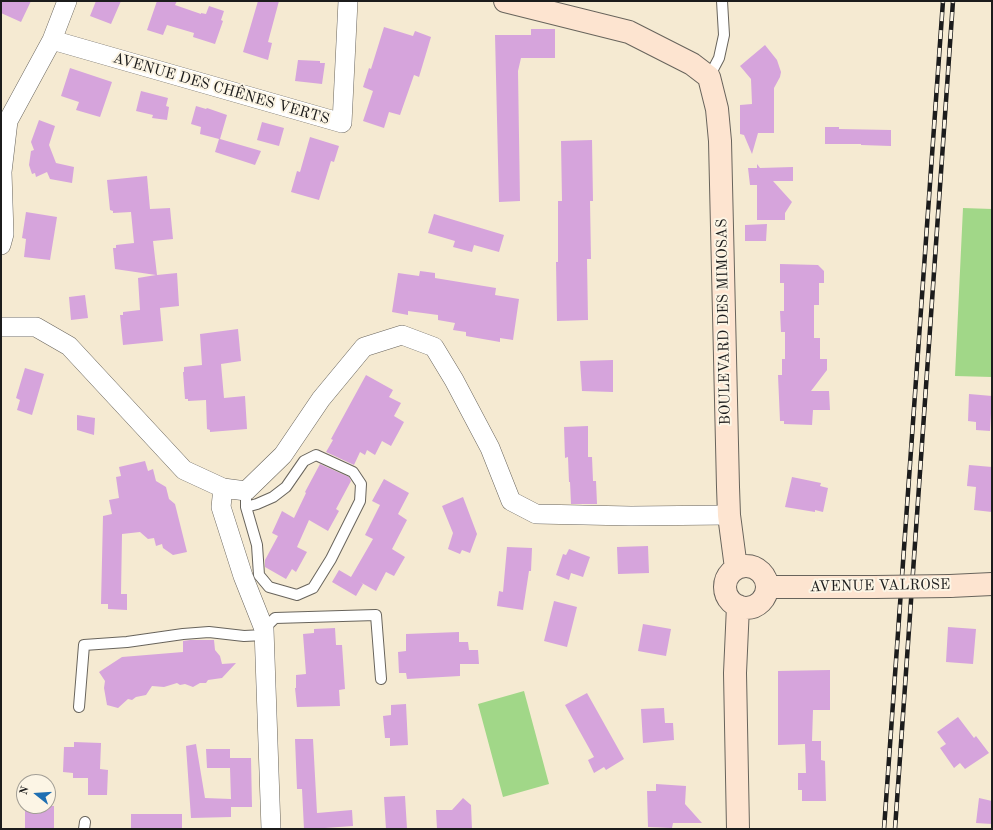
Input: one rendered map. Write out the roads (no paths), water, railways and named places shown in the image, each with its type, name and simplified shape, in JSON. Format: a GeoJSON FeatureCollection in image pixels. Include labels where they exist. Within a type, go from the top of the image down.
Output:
{"type":"FeatureCollection","features":[{"type":"Feature","properties":{"kind":"street"},"geometry":{"type":"LineString","coordinates":[[1,245],[4,234],[2,172],[8,121],[52,40],[67,1]]}},
{"type":"Feature","properties":{"kind":"street","name":"AVENUE DES CHÊNES VERTS"},"geometry":{"type":"LineString","coordinates":[[52,40],[342,123],[348,1]]}},
{"type":"Feature","properties":{"kind":"street"},"geometry":{"type":"LineString","coordinates":[[505,1],[629,32],[692,64],[709,77]]}},
{"type":"Feature","properties":{"kind":"street","name":"BOULEVARD DES MIMOSAS"},"geometry":{"type":"LineString","coordinates":[[709,77],[717,109],[720,141],[729,515],[736,568]]}},
{"type":"Feature","properties":{"kind":"street"},"geometry":{"type":"LineString","coordinates":[[1,327],[36,326],[69,346],[184,470],[246,499],[283,455],[321,399],[364,347],[402,335],[434,347],[454,380],[490,448],[511,501],[536,514],[631,516],[729,515]]}},
{"type":"Feature","properties":{"kind":"street"},"geometry":{"type":"LineString","coordinates":[[223,488],[221,507],[264,632],[271,829]]}},
{"type":"Feature","properties":{"kind":"street"},"geometry":{"type":"LineString","coordinates":[[748,566],[755,567],[764,575],[767,587],[763,600],[751,607],[744,608],[732,602],[728,597],[725,584],[731,572],[736,568],[748,566]]}},
{"type":"Feature","properties":{"kind":"street","name":"AVENUE VALROSE"},"geometry":{"type":"LineString","coordinates":[[767,587],[950,586],[992,584]]}},
{"type":"Feature","properties":{"kind":"street"},"geometry":{"type":"LineString","coordinates":[[738,606],[735,672],[738,829]]}},
{"type":"Feature","properties":{"kind":"lane"},"geometry":{"type":"LineString","coordinates":[[709,77],[719,58],[724,35],[722,1]]}},
{"type":"Feature","properties":{"kind":"lane"},"geometry":{"type":"LineString","coordinates":[[316,455],[353,472],[361,484],[360,501],[331,559],[313,588],[298,595],[269,587],[259,575],[258,545],[246,499],[257,504],[273,497],[286,487],[304,461],[316,455]]}},
{"type":"Feature","properties":{"kind":"lane"},"geometry":{"type":"LineString","coordinates":[[79,707],[84,645],[127,642],[209,632],[244,636],[264,632],[275,618],[376,615],[381,679]]}},
{"type":"Feature","properties":{"kind":"railway"},"geometry":{"type":"LineString","coordinates":[[884,829],[943,1]]}},
{"type":"Feature","properties":{"kind":"railway"},"geometry":{"type":"LineString","coordinates":[[895,829],[953,1]]}}]}
